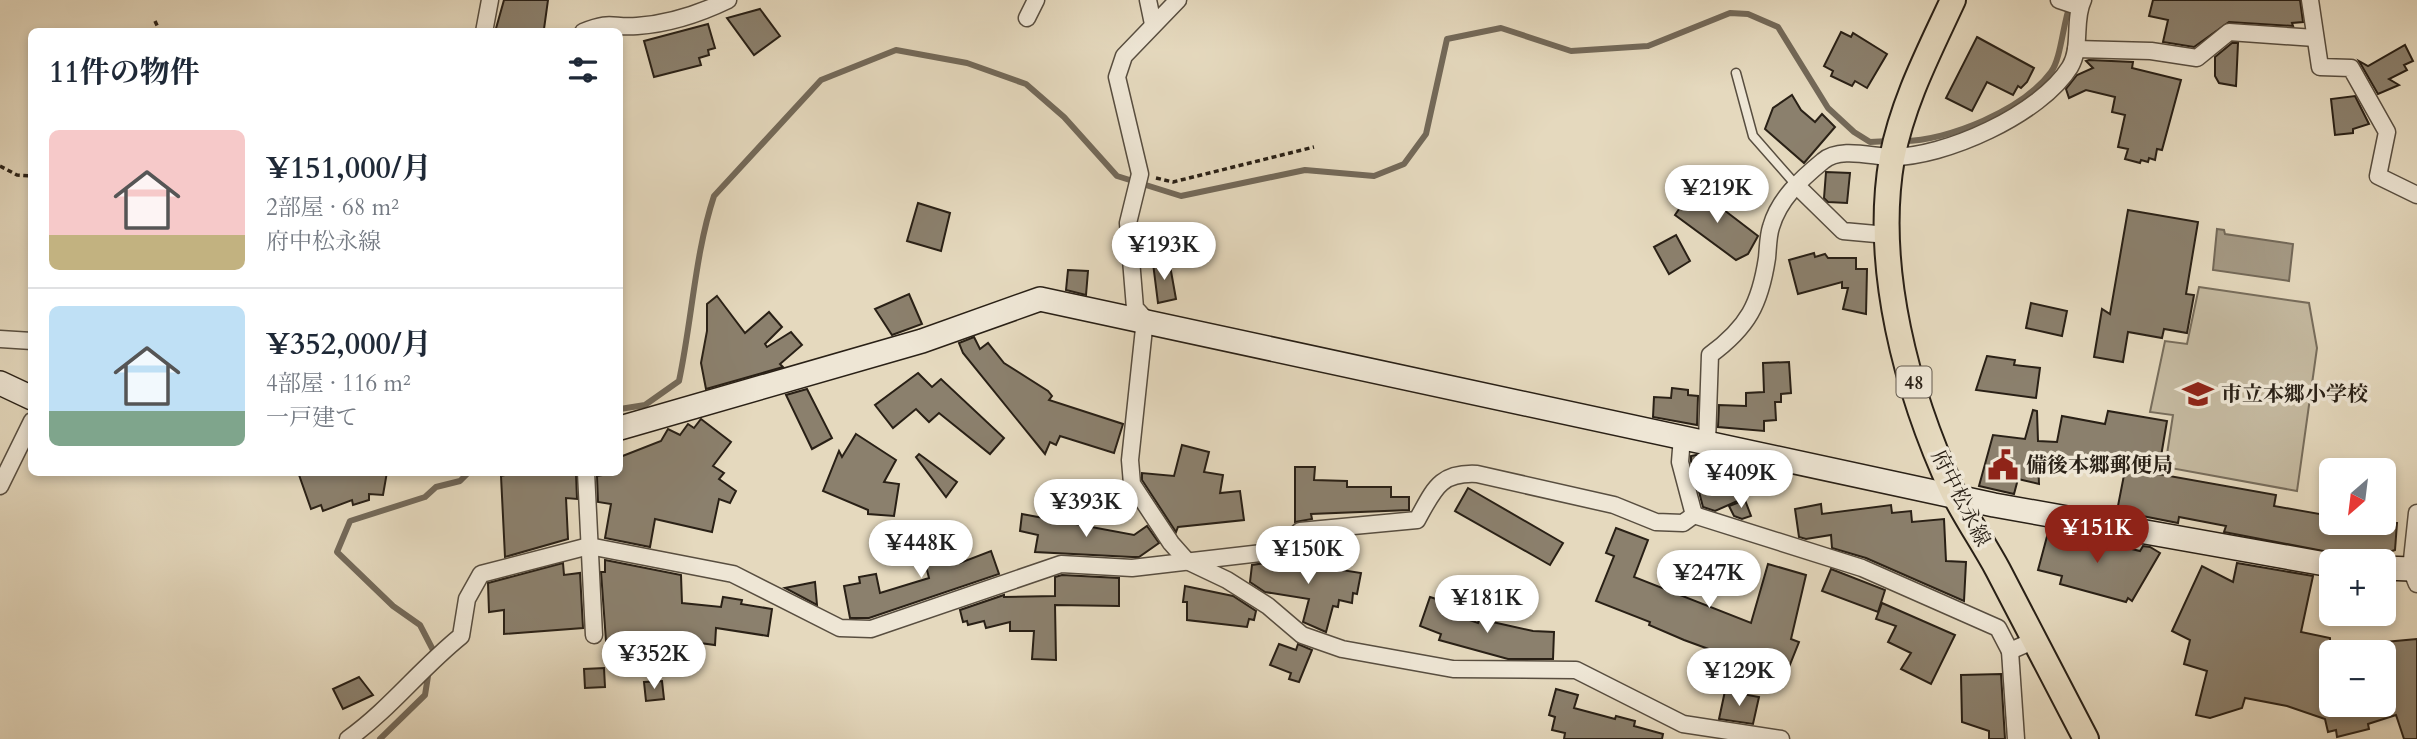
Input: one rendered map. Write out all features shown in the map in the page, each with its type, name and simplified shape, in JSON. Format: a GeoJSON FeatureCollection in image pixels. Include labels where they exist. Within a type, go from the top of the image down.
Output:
{"type":"FeatureCollection","features":[{"type":"Feature","properties":{"kind":"main road","name":"府中松永線"},"geometry":{"type":"LineString","coordinates":[[1953,0],[1906,101],[1892,157],[1887,196],[1887,266],[1898,332],[1936,450],[1954,494],[2086,739]]}},
{"type":"Feature","properties":{"kind":"street"},"geometry":{"type":"LineString","coordinates":[[485,28],[490,0]]}},
{"type":"Feature","properties":{"kind":"street"},"geometry":{"type":"LineString","coordinates":[[593,28],[606,23],[636,27],[690,15],[728,0]]}},
{"type":"Feature","properties":{"kind":"street"},"geometry":{"type":"LineString","coordinates":[[1027,18],[1036,0]]}},
{"type":"Feature","properties":{"kind":"street"},"geometry":{"type":"LineString","coordinates":[[1148,0],[1153,24]]}},
{"type":"Feature","properties":{"kind":"street"},"geometry":{"type":"LineString","coordinates":[[1178,0],[1124,56],[1118,77],[1140,174],[1128,223],[1135,308],[1144,319],[1130,460],[1132,484],[1171,543],[1187,561],[1227,580],[1268,606],[1302,635],[1342,649],[1452,669],[1576,670],[1682,724],[1781,739]]}},
{"type":"Feature","properties":{"kind":"street"},"geometry":{"type":"LineString","coordinates":[[1707,442],[1710,355],[1745,326],[1762,287],[1771,226],[1788,192],[1826,158],[1854,153],[1892,157],[1951,146],[2006,123],[2039,99],[2070,67],[2076,49],[2081,3],[2059,0]]}},
{"type":"Feature","properties":{"kind":"street"},"geometry":{"type":"LineString","coordinates":[[2310,0],[2320,67],[2351,68],[2386,132],[2378,176],[2417,195]]}},
{"type":"Feature","properties":{"kind":"street"},"geometry":{"type":"LineString","coordinates":[[2076,49],[2151,51],[2197,58],[2229,32],[2315,38]]}},
{"type":"Feature","properties":{"kind":"street"},"geometry":{"type":"LineString","coordinates":[[1796,185],[1843,231],[1887,235]]}},
{"type":"Feature","properties":{"kind":"street"},"geometry":{"type":"LineString","coordinates":[[623,427],[922,341],[1040,299],[1144,319],[1954,494],[1994,505],[2319,563]]}},
{"type":"Feature","properties":{"kind":"street"},"geometry":{"type":"LineString","coordinates":[[0,339],[28,341]]}},
{"type":"Feature","properties":{"kind":"street"},"geometry":{"type":"LineString","coordinates":[[0,383],[28,396]]}},
{"type":"Feature","properties":{"kind":"street"},"geometry":{"type":"LineString","coordinates":[[0,486],[28,429]]}},
{"type":"Feature","properties":{"kind":"street"},"geometry":{"type":"LineString","coordinates":[[1682,437],[1680,462],[1694,515]]}},
{"type":"Feature","properties":{"kind":"street"},"geometry":{"type":"LineString","coordinates":[[348,739],[396,701],[427,663],[460,636],[467,599],[481,574],[589,546],[733,574],[840,628],[871,629],[1061,564],[1132,568],[1279,551],[1300,531],[1417,520],[1436,486],[1456,473],[1477,474],[1615,505],[1656,522],[1683,523],[1694,515]]}},
{"type":"Feature","properties":{"kind":"street"},"geometry":{"type":"LineString","coordinates":[[586,476],[594,635]]}},
{"type":"Feature","properties":{"kind":"street"},"geometry":{"type":"LineString","coordinates":[[2396,572],[2414,577],[2417,513]]}},
{"type":"Feature","properties":{"kind":"street"},"geometry":{"type":"LineString","coordinates":[[1694,515],[1862,568],[1997,628],[2010,650],[2017,739]]}},
{"type":"Feature","properties":{"kind":"street"},"geometry":{"type":"LineString","coordinates":[[2010,650],[2035,640]]}},
{"type":"Feature","properties":{"kind":"lane"},"geometry":{"type":"LineString","coordinates":[[1735,72],[1753,136],[1796,185]]}},
{"type":"Feature","properties":{"kind":"path"},"geometry":{"type":"LineString","coordinates":[[155,21],[158,28]]}},
{"type":"Feature","properties":{"kind":"path"},"geometry":{"type":"LineString","coordinates":[[1140,174],[1173,182],[1314,147]]}},
{"type":"Feature","properties":{"kind":"path"},"geometry":{"type":"LineString","coordinates":[[0,166],[17,175],[28,176]]}},
{"type":"Feature","properties":{"kind":"shaded area"},"geometry":{"type":"Polygon","coordinates":[[[2217,229],[2224,230],[2225,234],[2293,244],[2289,281],[2213,270],[2217,229]]]}},
{"type":"Feature","properties":{"kind":"shaded area"},"geometry":{"type":"Polygon","coordinates":[[[2199,287],[2309,303],[2317,348],[2297,491],[2165,467],[2173,415],[2150,412],[2165,341],[2187,344],[2199,287]]]}},
{"type":"Feature","properties":{"kind":"building"},"geometry":{"type":"Polygon","coordinates":[[[504,0],[548,0],[544,28],[496,28],[504,0]]]}},
{"type":"Feature","properties":{"kind":"building"},"geometry":{"type":"Polygon","coordinates":[[[2153,0],[2300,0],[2303,22],[2292,23],[2293,26],[2229,22],[2194,47],[2163,42],[2168,20],[2149,16],[2153,0]]]}},
{"type":"Feature","properties":{"kind":"building"},"geometry":{"type":"Polygon","coordinates":[[[760,9],[780,36],[754,55],[727,18],[760,9]]]}},
{"type":"Feature","properties":{"kind":"building"},"geometry":{"type":"Polygon","coordinates":[[[708,24],[715,48],[708,50],[709,55],[699,58],[701,65],[654,77],[644,41],[708,24]]]}},
{"type":"Feature","properties":{"kind":"building"},"geometry":{"type":"Polygon","coordinates":[[[1841,32],[1851,37],[1853,33],[1887,54],[1867,88],[1855,81],[1852,86],[1831,76],[1833,71],[1824,66],[1841,32]]]}},
{"type":"Feature","properties":{"kind":"building"},"geometry":{"type":"Polygon","coordinates":[[[1977,37],[2034,68],[2027,82],[2021,88],[2018,86],[2013,95],[1987,82],[1972,111],[1946,98],[1977,37]]]}},
{"type":"Feature","properties":{"kind":"building"},"geometry":{"type":"Polygon","coordinates":[[[2232,43],[2238,43],[2236,86],[2219,83],[2215,76],[2215,57],[2232,43]]]}},
{"type":"Feature","properties":{"kind":"building"},"geometry":{"type":"Polygon","coordinates":[[[2405,45],[2413,61],[2404,65],[2407,70],[2389,79],[2399,85],[2378,94],[2359,61],[2368,66],[2405,45]]]}},
{"type":"Feature","properties":{"kind":"building"},"geometry":{"type":"Polygon","coordinates":[[[2086,61],[2133,62],[2132,68],[2181,80],[2162,150],[2157,149],[2155,160],[2149,158],[2148,162],[2141,160],[2140,163],[2125,159],[2128,149],[2118,147],[2125,115],[2112,112],[2115,97],[2086,90],[2069,98],[2066,89],[2077,75],[2093,68],[2086,61]]]}},
{"type":"Feature","properties":{"kind":"building"},"geometry":{"type":"Polygon","coordinates":[[[1792,95],[1801,110],[1815,122],[1822,114],[1835,127],[1804,163],[1765,129],[1773,108],[1792,95]]]}},
{"type":"Feature","properties":{"kind":"building"},"geometry":{"type":"Polygon","coordinates":[[[2355,96],[2369,124],[2353,129],[2353,133],[2335,135],[2331,99],[2355,96]]]}},
{"type":"Feature","properties":{"kind":"building"},"geometry":{"type":"Polygon","coordinates":[[[1826,172],[1850,173],[1847,203],[1828,202],[1824,198],[1826,172]]]}},
{"type":"Feature","properties":{"kind":"building"},"geometry":{"type":"Polygon","coordinates":[[[1694,187],[1758,236],[1748,254],[1736,260],[1675,215],[1694,187]]]}},
{"type":"Feature","properties":{"kind":"building"},"geometry":{"type":"Polygon","coordinates":[[[918,203],[950,213],[941,251],[907,241],[918,203]]]}},
{"type":"Feature","properties":{"kind":"building"},"geometry":{"type":"Polygon","coordinates":[[[2128,210],[2198,222],[2186,294],[2194,295],[2187,333],[2164,329],[2162,338],[2128,332],[2123,362],[2094,357],[2102,309],[2110,314],[2128,210]]]}},
{"type":"Feature","properties":{"kind":"building"},"geometry":{"type":"Polygon","coordinates":[[[1676,235],[1690,261],[1669,274],[1654,247],[1676,235]]]}},
{"type":"Feature","properties":{"kind":"building"},"geometry":{"type":"Polygon","coordinates":[[[1814,253],[1815,257],[1825,254],[1828,258],[1856,258],[1856,269],[1867,269],[1866,314],[1843,309],[1848,288],[1842,288],[1842,282],[1798,294],[1789,260],[1814,253]]]}},
{"type":"Feature","properties":{"kind":"building"},"geometry":{"type":"Polygon","coordinates":[[[1169,260],[1176,299],[1158,303],[1153,263],[1169,260]]]}},
{"type":"Feature","properties":{"kind":"building"},"geometry":{"type":"Polygon","coordinates":[[[1068,270],[1088,271],[1086,295],[1066,290],[1068,270]]]}},
{"type":"Feature","properties":{"kind":"building"},"geometry":{"type":"Polygon","coordinates":[[[909,294],[922,324],[892,335],[875,309],[909,294]]]}},
{"type":"Feature","properties":{"kind":"building"},"geometry":{"type":"Polygon","coordinates":[[[717,296],[745,333],[769,312],[782,327],[765,344],[767,347],[791,332],[802,345],[780,364],[783,367],[706,389],[701,363],[707,331],[707,304],[717,296]]]}},
{"type":"Feature","properties":{"kind":"building"},"geometry":{"type":"Polygon","coordinates":[[[2031,303],[2067,311],[2062,336],[2026,328],[2031,303]]]}},
{"type":"Feature","properties":{"kind":"building"},"geometry":{"type":"Polygon","coordinates":[[[974,337],[980,349],[988,343],[1004,363],[1048,391],[1052,396],[1049,400],[1123,424],[1114,453],[1060,436],[1056,445],[1050,442],[1045,454],[963,353],[959,343],[974,337]]]}},
{"type":"Feature","properties":{"kind":"building"},"geometry":{"type":"Polygon","coordinates":[[[1987,356],[2015,360],[2014,365],[2040,368],[2036,398],[1976,390],[1987,356]]]}},
{"type":"Feature","properties":{"kind":"building"},"geometry":{"type":"Polygon","coordinates":[[[1789,362],[1791,393],[1781,394],[1781,402],[1775,402],[1776,420],[1764,421],[1764,431],[1718,427],[1719,405],[1746,406],[1746,393],[1764,392],[1763,363],[1789,362]]]}},
{"type":"Feature","properties":{"kind":"building"},"geometry":{"type":"Polygon","coordinates":[[[918,373],[932,387],[941,379],[1004,438],[990,454],[939,413],[929,422],[916,409],[893,428],[875,405],[918,373]]]}},
{"type":"Feature","properties":{"kind":"building"},"geometry":{"type":"Polygon","coordinates":[[[1672,388],[1688,390],[1688,395],[1698,396],[1697,425],[1653,417],[1654,397],[1671,398],[1672,388]]]}},
{"type":"Feature","properties":{"kind":"building"},"geometry":{"type":"Polygon","coordinates":[[[807,389],[832,438],[812,449],[786,395],[807,389]]]}},
{"type":"Feature","properties":{"kind":"building"},"geometry":{"type":"Polygon","coordinates":[[[2033,410],[2037,411],[2038,441],[2057,442],[2062,416],[2105,424],[2108,411],[2167,421],[2158,474],[2276,495],[2274,506],[2319,514],[2319,536],[2396,536],[2397,523],[2395,549],[2319,550],[2224,532],[2226,526],[2179,517],[2178,523],[2117,511],[2125,470],[2074,461],[2038,456],[2039,484],[2018,479],[2014,494],[1979,486],[1993,435],[2025,439],[2033,410]]]}},
{"type":"Feature","properties":{"kind":"building"},"geometry":{"type":"Polygon","coordinates":[[[701,419],[731,442],[713,466],[724,473],[719,479],[736,491],[730,503],[719,499],[712,532],[655,519],[650,547],[605,538],[611,504],[598,502],[597,476],[623,476],[623,456],[661,441],[668,429],[680,435],[688,424],[694,428],[701,419]]]}},
{"type":"Feature","properties":{"kind":"building"},"geometry":{"type":"Polygon","coordinates":[[[856,434],[896,460],[884,482],[899,484],[894,516],[868,514],[868,510],[823,491],[839,451],[842,457],[856,434]]]}},
{"type":"Feature","properties":{"kind":"building"},"geometry":{"type":"Polygon","coordinates":[[[1182,445],[1209,452],[1204,472],[1223,475],[1220,493],[1240,491],[1244,520],[1178,527],[1176,532],[1142,480],[1142,473],[1174,476],[1182,445]]]}},
{"type":"Feature","properties":{"kind":"building"},"geometry":{"type":"Polygon","coordinates":[[[919,454],[957,482],[946,497],[916,457],[919,454]]]}},
{"type":"Feature","properties":{"kind":"building"},"geometry":{"type":"Polygon","coordinates":[[[1691,456],[1721,460],[1724,476],[1732,473],[1742,499],[1715,511],[1703,507],[1691,461],[1691,456]]]}},
{"type":"Feature","properties":{"kind":"building"},"geometry":{"type":"Polygon","coordinates":[[[1295,467],[1315,467],[1314,480],[1347,481],[1347,487],[1391,487],[1391,497],[1409,497],[1409,510],[1311,514],[1312,519],[1295,522],[1295,467]]]}},
{"type":"Feature","properties":{"kind":"building"},"geometry":{"type":"Polygon","coordinates":[[[299,476],[386,476],[383,495],[369,494],[369,500],[353,505],[352,500],[323,511],[321,505],[311,509],[299,476]]]}},
{"type":"Feature","properties":{"kind":"building"},"geometry":{"type":"Polygon","coordinates":[[[501,476],[576,476],[577,499],[566,498],[568,539],[505,557],[501,476]]]}},
{"type":"Feature","properties":{"kind":"building"},"geometry":{"type":"Polygon","coordinates":[[[1468,488],[1563,543],[1550,565],[1455,511],[1468,488]]]}},
{"type":"Feature","properties":{"kind":"building"},"geometry":{"type":"Polygon","coordinates":[[[1745,500],[1751,516],[1742,519],[1734,516],[1729,506],[1745,500]]]}},
{"type":"Feature","properties":{"kind":"building"},"geometry":{"type":"Polygon","coordinates":[[[1821,504],[1822,514],[1891,505],[1892,513],[1911,511],[1912,522],[1944,519],[1946,561],[1966,562],[1964,601],[1866,558],[1832,548],[1831,535],[1806,539],[1799,537],[1795,509],[1821,504]]]}},
{"type":"Feature","properties":{"kind":"building"},"geometry":{"type":"Polygon","coordinates":[[[1022,514],[1134,535],[1147,526],[1159,543],[1139,557],[1035,552],[1038,535],[1020,531],[1022,514]]]}},
{"type":"Feature","properties":{"kind":"building"},"geometry":{"type":"Polygon","coordinates":[[[1616,528],[1648,540],[1634,577],[1751,623],[1768,564],[1806,575],[1791,639],[1799,642],[1785,677],[1684,640],[1649,625],[1650,622],[1596,601],[1614,556],[1606,553],[1616,528]]]}},
{"type":"Feature","properties":{"kind":"building"},"geometry":{"type":"Polygon","coordinates":[[[2049,529],[2140,551],[2143,546],[2150,547],[2160,553],[2132,601],[2128,598],[2126,602],[2060,584],[2062,576],[2038,570],[2049,529]]]}},
{"type":"Feature","properties":{"kind":"building"},"geometry":{"type":"Polygon","coordinates":[[[951,533],[960,563],[991,551],[999,574],[869,618],[850,618],[844,586],[860,583],[859,577],[876,574],[880,593],[929,578],[920,542],[951,533]]]}},
{"type":"Feature","properties":{"kind":"building"},"geometry":{"type":"Polygon","coordinates":[[[1293,556],[1317,560],[1316,566],[1361,573],[1357,594],[1353,593],[1352,603],[1339,600],[1338,607],[1333,606],[1326,632],[1303,622],[1309,599],[1265,592],[1250,582],[1252,565],[1293,559],[1293,556]]]}},
{"type":"Feature","properties":{"kind":"building"},"geometry":{"type":"Polygon","coordinates":[[[605,560],[681,575],[682,603],[721,607],[723,597],[742,600],[741,604],[772,609],[768,636],[716,628],[715,645],[685,641],[606,641],[601,572],[605,572],[605,560]]]}},
{"type":"Feature","properties":{"kind":"building"},"geometry":{"type":"Polygon","coordinates":[[[563,563],[564,575],[580,573],[583,628],[504,634],[504,610],[489,612],[488,583],[563,563]]]}},
{"type":"Feature","properties":{"kind":"building"},"geometry":{"type":"Polygon","coordinates":[[[2237,563],[2313,576],[2301,632],[2330,638],[2319,640],[2319,717],[2287,706],[2245,698],[2242,708],[2210,718],[2196,715],[2207,671],[2184,664],[2190,640],[2172,631],[2202,566],[2233,582],[2237,563]]]}},
{"type":"Feature","properties":{"kind":"building"},"geometry":{"type":"Polygon","coordinates":[[[1831,569],[1885,590],[1878,612],[1822,591],[1831,569]]]}},
{"type":"Feature","properties":{"kind":"building"},"geometry":{"type":"Polygon","coordinates":[[[1062,575],[1119,578],[1119,606],[1055,605],[1056,660],[1032,659],[1034,631],[1010,631],[1010,622],[986,628],[984,621],[968,625],[967,621],[963,622],[960,610],[1004,595],[1055,596],[1055,577],[1062,575]]]}},
{"type":"Feature","properties":{"kind":"building"},"geometry":{"type":"Polygon","coordinates":[[[815,582],[817,605],[785,588],[815,582]]]}},
{"type":"Feature","properties":{"kind":"building"},"geometry":{"type":"Polygon","coordinates":[[[1185,586],[1233,596],[1256,611],[1254,620],[1249,619],[1247,627],[1187,620],[1187,602],[1183,602],[1185,586]]]}},
{"type":"Feature","properties":{"kind":"building"},"geometry":{"type":"Polygon","coordinates":[[[1430,597],[1449,603],[1446,612],[1478,623],[1479,619],[1533,631],[1554,632],[1553,659],[1508,659],[1439,640],[1441,634],[1420,626],[1430,597]]]}},
{"type":"Feature","properties":{"kind":"building"},"geometry":{"type":"Polygon","coordinates":[[[1882,603],[1955,635],[1931,684],[1901,669],[1911,653],[1888,642],[1896,626],[1876,619],[1882,603]]]}},
{"type":"Feature","properties":{"kind":"building"},"geometry":{"type":"Polygon","coordinates":[[[2417,639],[2417,739],[2404,739],[2396,715],[2396,641],[2417,639]]]}},
{"type":"Feature","properties":{"kind":"building"},"geometry":{"type":"Polygon","coordinates":[[[1279,644],[1296,650],[1298,644],[1312,650],[1299,682],[1289,679],[1291,673],[1270,665],[1279,644]]]}},
{"type":"Feature","properties":{"kind":"building"},"geometry":{"type":"Polygon","coordinates":[[[604,668],[605,687],[585,688],[584,669],[604,668]]]}},
{"type":"Feature","properties":{"kind":"building"},"geometry":{"type":"Polygon","coordinates":[[[2001,674],[2005,739],[1989,739],[1989,731],[1962,722],[1961,675],[2001,674]]]}},
{"type":"Feature","properties":{"kind":"building"},"geometry":{"type":"Polygon","coordinates":[[[359,677],[373,695],[343,709],[333,689],[359,677]]]}},
{"type":"Feature","properties":{"kind":"building"},"geometry":{"type":"Polygon","coordinates":[[[662,681],[664,699],[646,701],[644,682],[662,681]]]}},
{"type":"Feature","properties":{"kind":"building"},"geometry":{"type":"Polygon","coordinates":[[[1556,689],[1578,695],[1574,708],[1615,719],[1616,716],[1635,721],[1634,726],[1663,734],[1662,739],[1564,739],[1565,733],[1552,730],[1555,717],[1549,715],[1556,689]]]}},
{"type":"Feature","properties":{"kind":"building"},"geometry":{"type":"Polygon","coordinates":[[[1725,691],[1759,697],[1753,724],[1719,719],[1725,691]]]}},
{"type":"Feature","properties":{"kind":"building"},"geometry":{"type":"Polygon","coordinates":[[[2319,717],[2390,717],[2368,724],[2369,729],[2337,737],[2336,730],[2328,732],[2325,719],[2319,717]]]}},
{"type":"Feature","properties":{"kind":"waterway"},"geometry":{"type":"LineString","coordinates":[[1903,141],[1941,136],[1983,121],[2004,111],[2038,86],[2054,66],[2070,5]]}},
{"type":"Feature","properties":{"kind":"waterway"},"geometry":{"type":"LineString","coordinates":[[623,409],[645,405],[679,381],[702,240],[714,196],[821,80],[896,50],[967,63],[1026,84],[1064,117],[1117,176],[1181,196],[1305,170],[1374,176],[1404,164],[1426,134],[1447,39],[1501,28],[1571,51],[1648,46],[1730,13],[1748,14],[1778,27],[1828,108],[1854,132],[1870,142],[1889,141]]}},
{"type":"Feature","properties":{"kind":"waterway"},"geometry":{"type":"LineString","coordinates":[[432,656],[433,650],[420,625],[393,606],[337,552],[350,521],[425,497],[436,487],[460,481],[465,476]]}},
{"type":"Feature","properties":{"kind":"waterway"},"geometry":{"type":"LineString","coordinates":[[380,739],[425,695],[429,670]]}},
{"type":"Feature","properties":{"kind":"place","name":"市立本郷小学校"},"geometry":{"type":"Point","coordinates":[2198,394]}},
{"type":"Feature","properties":{"kind":"place","name":"備後本郷郵便局"},"geometry":{"type":"Point","coordinates":[2003,465]}}]}
